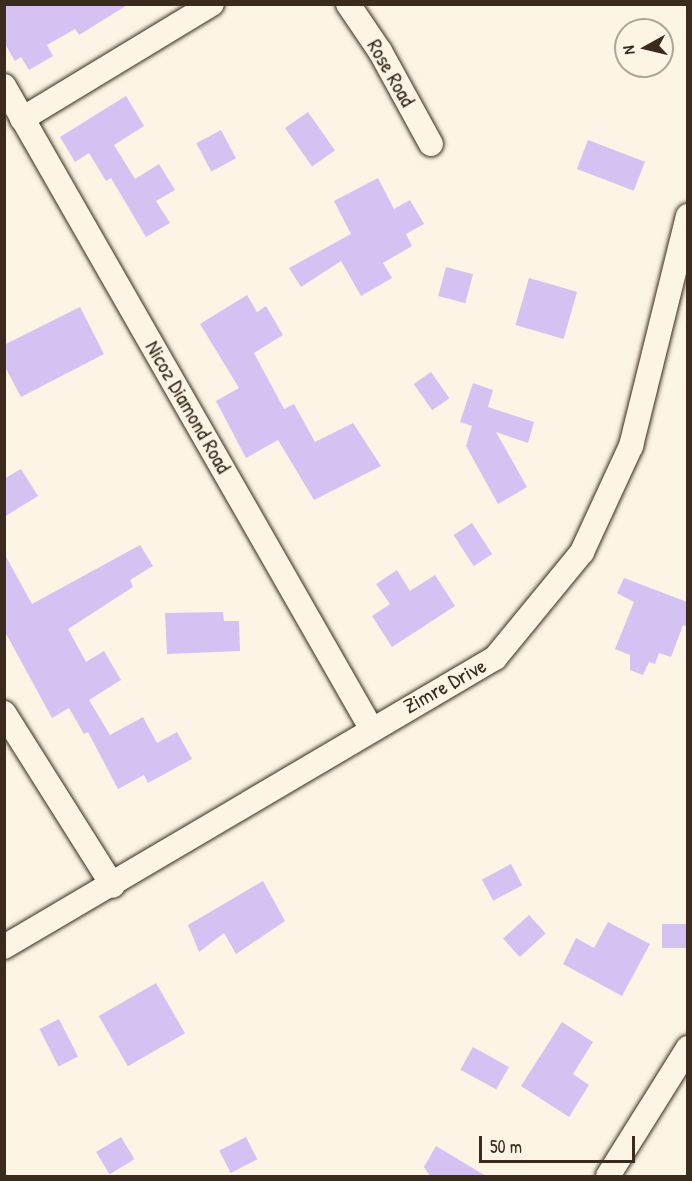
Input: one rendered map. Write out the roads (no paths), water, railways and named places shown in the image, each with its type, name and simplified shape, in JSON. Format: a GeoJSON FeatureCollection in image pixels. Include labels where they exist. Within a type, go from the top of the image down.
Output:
{"type":"FeatureCollection","features":[{"type":"Feature","properties":{"kind":"street"},"geometry":{"type":"LineString","coordinates":[[22,119],[212,4]]}},
{"type":"Feature","properties":{"kind":"street","name":"Rose Road"},"geometry":{"type":"LineString","coordinates":[[348,4],[380,51],[431,144]]}},
{"type":"Feature","properties":{"kind":"street","name":"Nicoz Diamond Road"},"geometry":{"type":"LineString","coordinates":[[4,86],[370,728]]}},
{"type":"Feature","properties":{"kind":"street","name":"Zimre Drive"},"geometry":{"type":"LineString","coordinates":[[4,947],[113,886],[370,728],[495,658],[582,552],[631,446],[687,216]]}},
{"type":"Feature","properties":{"kind":"street"},"geometry":{"type":"LineString","coordinates":[[4,713],[113,886]]}},
{"type":"Feature","properties":{"kind":"street"},"geometry":{"type":"LineString","coordinates":[[608,1176],[687,1048]]}}]}
